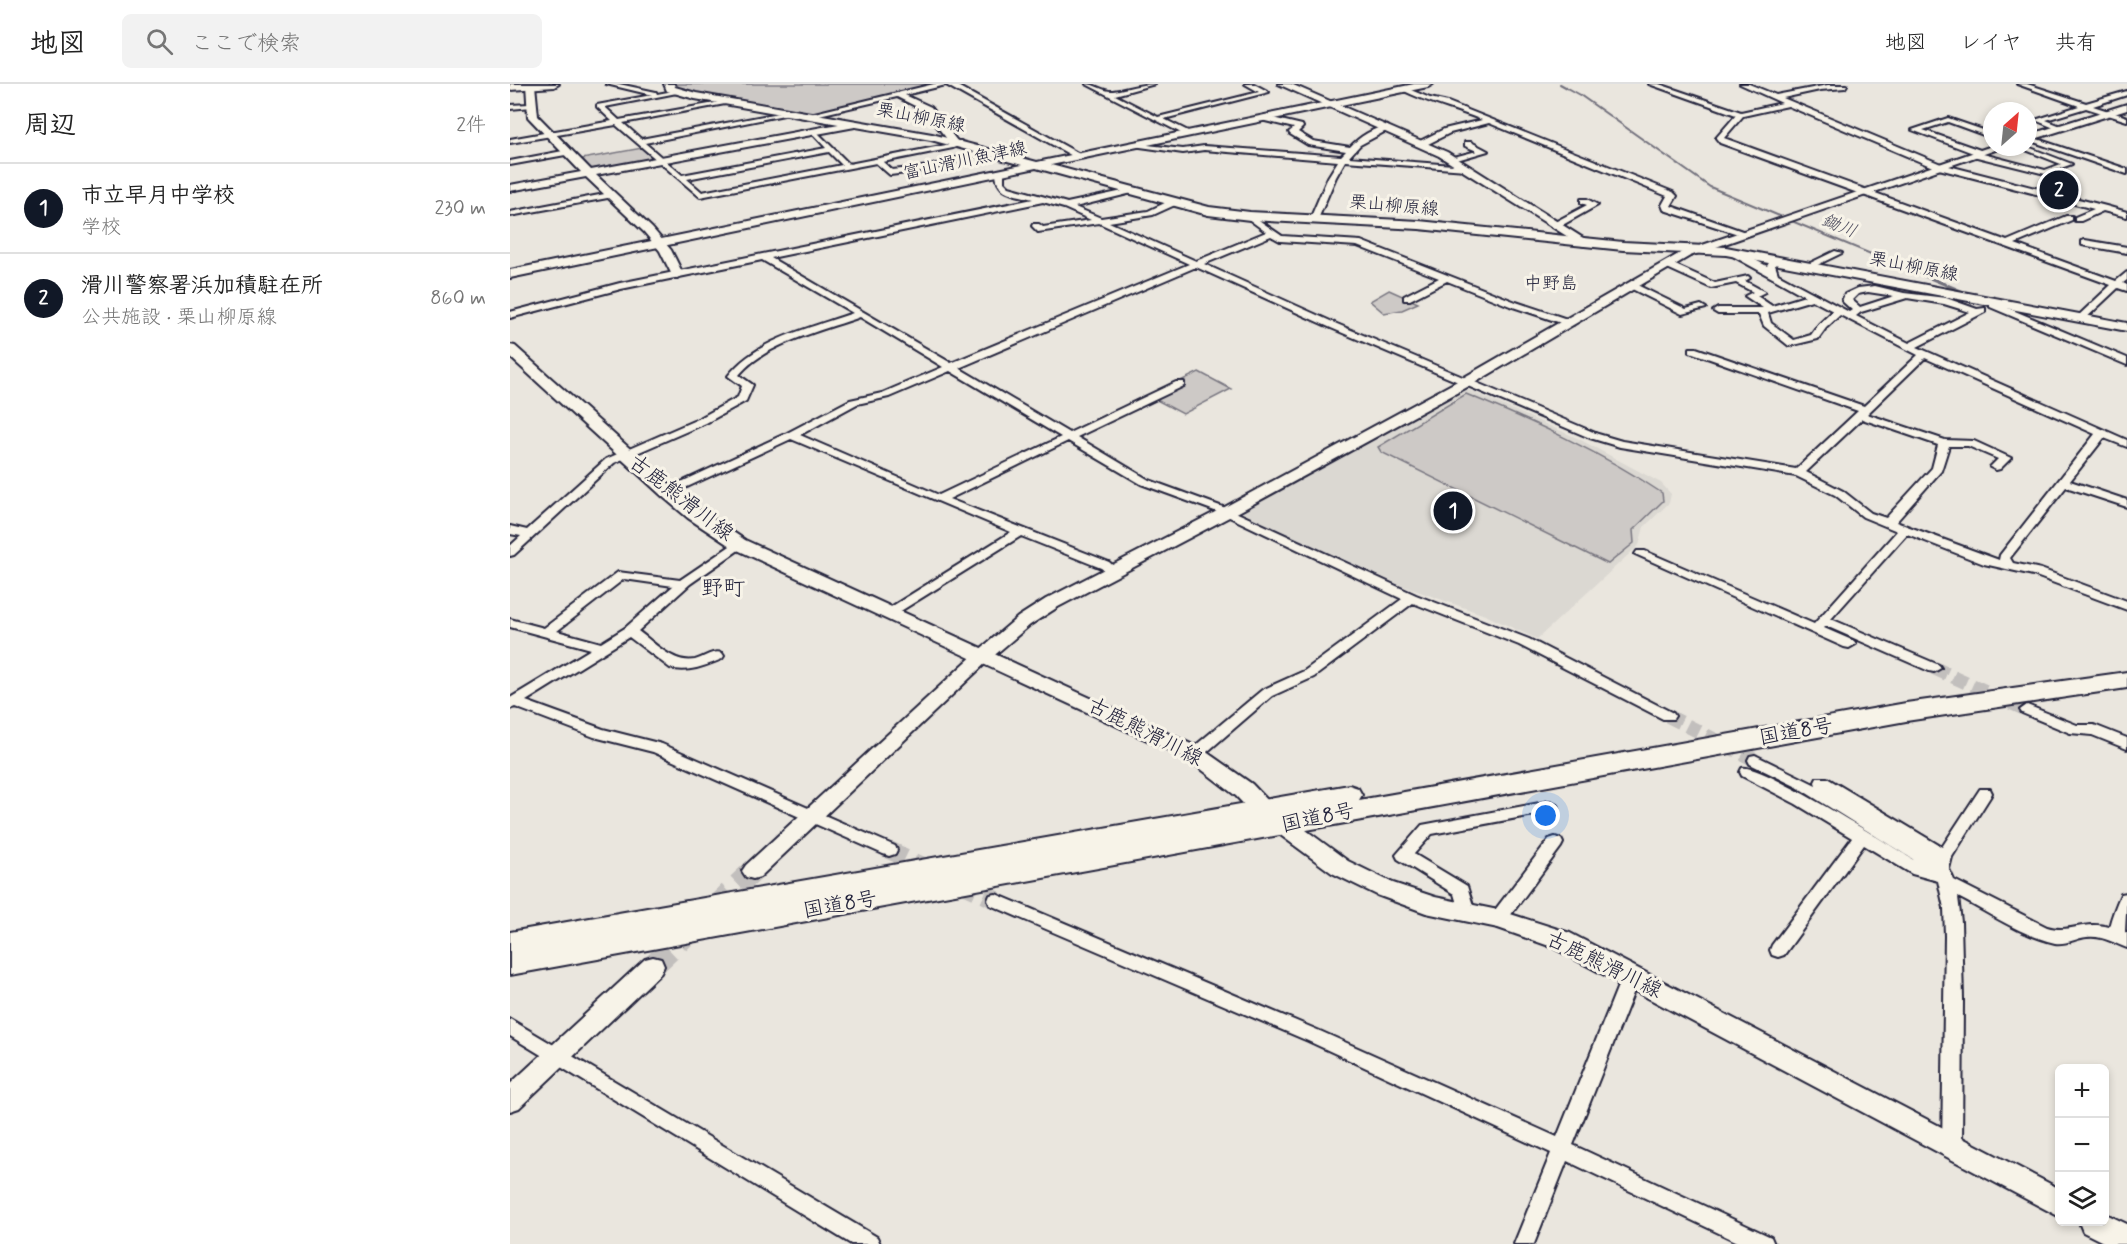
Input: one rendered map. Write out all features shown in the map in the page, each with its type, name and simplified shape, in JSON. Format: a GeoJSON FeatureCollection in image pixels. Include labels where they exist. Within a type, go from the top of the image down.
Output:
{"type":"FeatureCollection","features":[{"type":"Feature","properties":{"kind":"highway","name":"国道8号"},"geometry":{"type":"LineString","coordinates":[[510,963],[1930,692],[2127,665]]}},
{"type":"Feature","properties":{"kind":"highway","name":"国道8号"},"geometry":{"type":"LineString","coordinates":[[510,944],[1274,818],[1371,807],[1906,712],[2055,688],[2127,680]]}},
{"type":"Feature","properties":{"kind":"main road"},"geometry":{"type":"LineString","coordinates":[[510,87],[554,84]]}},
{"type":"Feature","properties":{"kind":"main road","name":"富山滑川魚津線"},"geometry":{"type":"LineString","coordinates":[[510,274],[1428,84]]}},
{"type":"Feature","properties":{"kind":"main road","name":"栗山柳原線"},"geometry":{"type":"LineString","coordinates":[[672,90],[956,143],[1208,211],[1250,216],[1419,225],[1585,243],[1732,252],[2127,327]]}},
{"type":"Feature","properties":{"kind":"main road","name":"古鹿熊滑川線"},"geometry":{"type":"LineString","coordinates":[[510,349],[668,492],[694,514],[738,544],[984,655],[1195,754],[1244,790],[1274,818],[1340,867],[1385,889],[1434,906],[1498,919],[1561,940],[1952,1149],[2055,1201]]}},
{"type":"Feature","properties":{"kind":"main road"},"geometry":{"type":"LineString","coordinates":[[2102,1226],[2127,1239]]}},
{"type":"Feature","properties":{"kind":"street"},"geometry":{"type":"LineString","coordinates":[[609,84],[672,90]]}},
{"type":"Feature","properties":{"kind":"street"},"geometry":{"type":"LineString","coordinates":[[806,116],[943,84]]}},
{"type":"Feature","properties":{"kind":"street"},"geometry":{"type":"LineString","coordinates":[[949,84],[1079,156]]}},
{"type":"Feature","properties":{"kind":"street"},"geometry":{"type":"LineString","coordinates":[[1089,84],[1187,134]]}},
{"type":"Feature","properties":{"kind":"street"},"geometry":{"type":"LineString","coordinates":[[1109,94],[1152,84]]}},
{"type":"Feature","properties":{"kind":"street"},"geometry":{"type":"LineString","coordinates":[[1157,119],[1266,92],[1248,84]]}},
{"type":"Feature","properties":{"kind":"street"},"geometry":{"type":"LineString","coordinates":[[1283,84],[1453,160],[1585,243]]}},
{"type":"Feature","properties":{"kind":"street"},"geometry":{"type":"LineString","coordinates":[[1652,84],[1741,114],[1790,103]]}},
{"type":"Feature","properties":{"kind":"street"},"geometry":{"type":"LineString","coordinates":[[1743,84],[1938,166],[2127,215]]}},
{"type":"Feature","properties":{"kind":"street"},"geometry":{"type":"LineString","coordinates":[[2019,84],[2127,119]]}},
{"type":"Feature","properties":{"kind":"street"},"geometry":{"type":"LineString","coordinates":[[530,85],[530,106],[533,117],[648,230],[665,250],[677,274]]}},
{"type":"Feature","properties":{"kind":"street"},"geometry":{"type":"LineString","coordinates":[[1776,97],[1806,93],[1832,85],[1845,86]]}},
{"type":"Feature","properties":{"kind":"street"},"geometry":{"type":"LineString","coordinates":[[1404,89],[1428,100],[1446,103],[1670,194],[1673,196],[1666,205],[1667,208],[1744,233]]}},
{"type":"Feature","properties":{"kind":"street"},"geometry":{"type":"LineString","coordinates":[[672,90],[599,106],[700,195],[953,146],[956,143],[928,109],[899,95]]}},
{"type":"Feature","properties":{"kind":"street"},"geometry":{"type":"LineString","coordinates":[[2062,128],[2039,120],[2127,93]]}},
{"type":"Feature","properties":{"kind":"street"},"geometry":{"type":"LineString","coordinates":[[510,141],[732,102]]}},
{"type":"Feature","properties":{"kind":"street"},"geometry":{"type":"LineString","coordinates":[[510,107],[530,106]]}},
{"type":"Feature","properties":{"kind":"street"},"geometry":{"type":"LineString","coordinates":[[2037,135],[2127,107]]}},
{"type":"Feature","properties":{"kind":"street"},"geometry":{"type":"LineString","coordinates":[[639,142],[790,113]]}},
{"type":"Feature","properties":{"kind":"street"},"geometry":{"type":"LineString","coordinates":[[1741,114],[1720,138],[1723,141],[2127,288]]}},
{"type":"Feature","properties":{"kind":"street"},"geometry":{"type":"LineString","coordinates":[[1264,118],[1299,127],[1293,132],[1311,143],[1350,149]]}},
{"type":"Feature","properties":{"kind":"street"},"geometry":{"type":"LineString","coordinates":[[1983,133],[1948,120],[1916,130],[1983,154]]}},
{"type":"Feature","properties":{"kind":"street"},"geometry":{"type":"LineString","coordinates":[[1421,144],[1448,131],[1489,121]]}},
{"type":"Feature","properties":{"kind":"street"},"geometry":{"type":"LineString","coordinates":[[510,188],[855,124]]}},
{"type":"Feature","properties":{"kind":"street"},"geometry":{"type":"LineString","coordinates":[[1314,219],[1340,159],[1350,149],[1385,128]]}},
{"type":"Feature","properties":{"kind":"street"},"geometry":{"type":"LineString","coordinates":[[815,132],[847,166]]}},
{"type":"Feature","properties":{"kind":"street"},"geometry":{"type":"LineString","coordinates":[[2037,141],[2127,172]]}},
{"type":"Feature","properties":{"kind":"street"},"geometry":{"type":"LineString","coordinates":[[1453,160],[1484,151],[1468,144]]}},
{"type":"Feature","properties":{"kind":"street"},"geometry":{"type":"LineString","coordinates":[[1130,146],[1183,151],[1204,148],[1466,168]]}},
{"type":"Feature","properties":{"kind":"street"},"geometry":{"type":"LineString","coordinates":[[681,178],[832,149]]}},
{"type":"Feature","properties":{"kind":"street"},"geometry":{"type":"LineString","coordinates":[[878,160],[890,173],[931,168],[984,151]]}},
{"type":"Feature","properties":{"kind":"street"},"geometry":{"type":"LineString","coordinates":[[510,163],[568,152]]}},
{"type":"Feature","properties":{"kind":"street"},"geometry":{"type":"LineString","coordinates":[[753,871],[984,655],[1024,621],[1112,570],[1227,512],[1466,382],[1698,249],[1983,152]]}},
{"type":"Feature","properties":{"kind":"street"},"geometry":{"type":"LineString","coordinates":[[1988,156],[2044,172],[2068,164],[2037,153]]}},
{"type":"Feature","properties":{"kind":"street"},"geometry":{"type":"LineString","coordinates":[[1000,172],[1000,182],[1006,189],[1066,206],[1194,264],[1594,436],[1620,444],[1799,473],[1839,493],[1867,515],[1988,561],[2037,572],[2127,606]]}},
{"type":"Feature","properties":{"kind":"street"},"geometry":{"type":"LineString","coordinates":[[1066,206],[1129,191]]}},
{"type":"Feature","properties":{"kind":"street"},"geometry":{"type":"LineString","coordinates":[[510,214],[610,195]]}},
{"type":"Feature","properties":{"kind":"street"},"geometry":{"type":"LineString","coordinates":[[510,315],[620,286],[1044,199]]}},
{"type":"Feature","properties":{"kind":"street"},"geometry":{"type":"LineString","coordinates":[[1556,225],[1594,205],[1584,201]]}},
{"type":"Feature","properties":{"kind":"street"},"geometry":{"type":"LineString","coordinates":[[1036,226],[1041,230],[1150,213],[1172,202]]}},
{"type":"Feature","properties":{"kind":"street"},"geometry":{"type":"LineString","coordinates":[[2006,245],[2103,208]]}},
{"type":"Feature","properties":{"kind":"street"},"geometry":{"type":"LineString","coordinates":[[1250,216],[1270,232],[1290,240],[1358,243],[1570,323]]}},
{"type":"Feature","properties":{"kind":"street"},"geometry":{"type":"LineString","coordinates":[[668,492],[791,435],[854,402],[885,394],[950,368],[1270,232]]}},
{"type":"Feature","properties":{"kind":"street"},"geometry":{"type":"LineString","coordinates":[[2085,243],[2127,250]]}},
{"type":"Feature","properties":{"kind":"street"},"geometry":{"type":"LineString","coordinates":[[1732,252],[1909,347],[2127,444]]}},
{"type":"Feature","properties":{"kind":"street"},"geometry":{"type":"LineString","coordinates":[[1808,266],[1838,254]]}},
{"type":"Feature","properties":{"kind":"street"},"geometry":{"type":"LineString","coordinates":[[764,257],[1145,482],[1227,512],[1411,598],[1524,642],[1668,716]]}},
{"type":"Feature","properties":{"kind":"street"},"geometry":{"type":"LineString","coordinates":[[1773,273],[1771,265],[1775,260]]}},
{"type":"Feature","properties":{"kind":"street"},"geometry":{"type":"LineString","coordinates":[[1668,265],[1714,286],[1739,276],[1773,273]]}},
{"type":"Feature","properties":{"kind":"street"},"geometry":{"type":"LineString","coordinates":[[2081,318],[2127,275]]}},
{"type":"Feature","properties":{"kind":"street"},"geometry":{"type":"LineString","coordinates":[[1739,276],[1760,292],[1750,296],[1767,310]]}},
{"type":"Feature","properties":{"kind":"street"},"geometry":{"type":"LineString","coordinates":[[1407,298],[1447,278]]}},
{"type":"Feature","properties":{"kind":"street"},"geometry":{"type":"LineString","coordinates":[[1633,286],[1685,312],[1701,308]]}},
{"type":"Feature","properties":{"kind":"street"},"geometry":{"type":"LineString","coordinates":[[1858,310],[1847,301],[1848,296],[1861,290],[1879,289],[1904,296],[1946,301],[1978,312]]}},
{"type":"Feature","properties":{"kind":"street"},"geometry":{"type":"LineString","coordinates":[[1718,311],[1767,310],[1793,304],[1813,296]]}},
{"type":"Feature","properties":{"kind":"street"},"geometry":{"type":"LineString","coordinates":[[1849,316],[1858,310],[1904,296]]}},
{"type":"Feature","properties":{"kind":"street"},"geometry":{"type":"LineString","coordinates":[[1909,347],[1993,303],[2127,362]]}},
{"type":"Feature","properties":{"kind":"street"},"geometry":{"type":"LineString","coordinates":[[1767,310],[1767,324],[1792,344],[1815,337],[1822,326],[1839,311]]}},
{"type":"Feature","properties":{"kind":"street"},"geometry":{"type":"LineString","coordinates":[[510,552],[610,461],[702,421],[742,399],[748,385],[733,376],[750,357],[768,348],[860,314]]}},
{"type":"Feature","properties":{"kind":"street"},"geometry":{"type":"LineString","coordinates":[[1693,350],[1944,443],[1970,443],[2005,458],[1996,467]]}},
{"type":"Feature","properties":{"kind":"street"},"geometry":{"type":"LineString","coordinates":[[1799,473],[1924,354]]}},
{"type":"Feature","properties":{"kind":"street"},"geometry":{"type":"LineString","coordinates":[[939,499],[1180,384]]}},
{"type":"Feature","properties":{"kind":"street"},"geometry":{"type":"LineString","coordinates":[[2007,564],[2004,558],[2102,433]]}},
{"type":"Feature","properties":{"kind":"street"},"geometry":{"type":"LineString","coordinates":[[791,435],[939,499],[1105,565],[1112,570]]}},
{"type":"Feature","properties":{"kind":"street"},"geometry":{"type":"LineString","coordinates":[[1888,523],[1937,469],[1944,443]]}},
{"type":"Feature","properties":{"kind":"street"},"geometry":{"type":"LineString","coordinates":[[2065,483],[2127,504]]}},
{"type":"Feature","properties":{"kind":"street"},"geometry":{"type":"LineString","coordinates":[[1820,625],[1905,529]]}},
{"type":"Feature","properties":{"kind":"street"},"geometry":{"type":"LineString","coordinates":[[510,530],[531,534]]}},
{"type":"Feature","properties":{"kind":"street"},"geometry":{"type":"LineString","coordinates":[[891,613],[1021,531]]}},
{"type":"Feature","properties":{"kind":"street"},"geometry":{"type":"LineString","coordinates":[[513,703],[630,631],[683,584],[738,544]]}},
{"type":"Feature","properties":{"kind":"street"},"geometry":{"type":"LineString","coordinates":[[1641,554],[1934,668]]}},
{"type":"Feature","properties":{"kind":"street"},"geometry":{"type":"LineString","coordinates":[[546,633],[622,574],[683,584]]}},
{"type":"Feature","properties":{"kind":"street"},"geometry":{"type":"LineString","coordinates":[[1195,754],[1267,693],[1309,674],[1411,598]]}},
{"type":"Feature","properties":{"kind":"street"},"geometry":{"type":"LineString","coordinates":[[510,622],[603,648]]}},
{"type":"Feature","properties":{"kind":"street"},"geometry":{"type":"LineString","coordinates":[[1820,625],[1849,644]]}},
{"type":"Feature","properties":{"kind":"street"},"geometry":{"type":"LineString","coordinates":[[630,631],[675,665],[698,664],[717,656]]}},
{"type":"Feature","properties":{"kind":"street"},"geometry":{"type":"LineString","coordinates":[[513,703],[599,733],[657,748],[888,850]]}},
{"type":"Feature","properties":{"kind":"street"},"geometry":{"type":"LineString","coordinates":[[2028,710],[2075,730],[2094,730],[2127,744]]}},
{"type":"Feature","properties":{"kind":"street"},"geometry":{"type":"LineString","coordinates":[[1751,766],[1802,783],[1945,872],[1918,870],[1801,800],[1751,766]]}},
{"type":"Feature","properties":{"kind":"street"},"geometry":{"type":"LineString","coordinates":[[1822,782],[1978,898],[2028,927],[2058,937],[2091,930],[2121,938],[2120,914],[2127,899]]}},
{"type":"Feature","properties":{"kind":"street"},"geometry":{"type":"LineString","coordinates":[[1952,1149],[1956,1061],[1953,912],[1945,872],[1985,793]]}},
{"type":"Feature","properties":{"kind":"street"},"geometry":{"type":"LineString","coordinates":[[1467,912],[1461,890],[1404,855],[1427,829],[1550,807]]}},
{"type":"Feature","properties":{"kind":"street"},"geometry":{"type":"LineString","coordinates":[[1778,950],[1862,836]]}},
{"type":"Feature","properties":{"kind":"street"},"geometry":{"type":"LineString","coordinates":[[1498,919],[1554,843]]}},
{"type":"Feature","properties":{"kind":"street"},"geometry":{"type":"LineString","coordinates":[[996,900],[1314,1036],[1509,1124],[1562,1151],[1764,1244]]}},
{"type":"Feature","properties":{"kind":"street"},"geometry":{"type":"LineString","coordinates":[[510,1100],[653,966]]}},
{"type":"Feature","properties":{"kind":"street"},"geometry":{"type":"LineString","coordinates":[[1524,1244],[1631,976]]}},
{"type":"Feature","properties":{"kind":"street"},"geometry":{"type":"LineString","coordinates":[[510,1027],[870,1244]]}},
{"type":"Feature","properties":{"kind":"shaded area"},"geometry":{"type":"Polygon","coordinates":[[[677,84],[939,84],[806,116],[695,96],[678,88],[677,84]]]}},
{"type":"Feature","properties":{"kind":"shaded area"},"geometry":{"type":"Polygon","coordinates":[[[642,148],[655,160],[593,171],[582,159],[642,148]]]}},
{"type":"Feature","properties":{"kind":"shaded area"},"geometry":{"type":"Polygon","coordinates":[[[1389,290],[1418,303],[1402,310],[1384,313],[1370,301],[1389,290]]]}},
{"type":"Feature","properties":{"kind":"shaded area"},"geometry":{"type":"Polygon","coordinates":[[[1199,372],[1231,389],[1183,414],[1149,396],[1199,372]]]}},
{"type":"Feature","properties":{"kind":"shaded area"},"geometry":{"type":"Polygon","coordinates":[[[1464,388],[1577,438],[1661,483],[1671,494],[1669,503],[1644,527],[1639,545],[1537,639],[1485,615],[1400,585],[1243,514],[1245,507],[1464,388]]]}},
{"type":"Feature","properties":{"kind":"shaded area"},"geometry":{"type":"Polygon","coordinates":[[[1466,394],[1567,439],[1615,464],[1662,493],[1663,501],[1633,530],[1634,543],[1608,564],[1381,452],[1378,447],[1466,394]]]}},
{"type":"Feature","properties":{"kind":"waterway","name":"鋤川"},"geometry":{"type":"LineString","coordinates":[[1560,84],[1580,95],[1710,187],[1907,269]]}},
{"type":"Feature","properties":{"kind":"waterway","name":"鋤川"},"geometry":{"type":"LineString","coordinates":[[1904,267],[1968,294]]}},
{"type":"Feature","properties":{"kind":"tunnel"},"geometry":{"type":"LineString","coordinates":[[1934,668],[2027,710]]}},
{"type":"Feature","properties":{"kind":"tunnel"},"geometry":{"type":"LineString","coordinates":[[1668,716],[1755,760]]}},
{"type":"Feature","properties":{"kind":"tunnel"},"geometry":{"type":"LineString","coordinates":[[889,850],[929,869]]}},
{"type":"Feature","properties":{"kind":"tunnel"},"geometry":{"type":"LineString","coordinates":[[713,909],[753,871]]}},
{"type":"Feature","properties":{"kind":"tunnel"},"geometry":{"type":"LineString","coordinates":[[960,883],[996,900]]}},
{"type":"Feature","properties":{"kind":"tunnel"},"geometry":{"type":"LineString","coordinates":[[653,966],[693,928]]}},
{"type":"Feature","properties":{"kind":"place","name":"滑川警察署浜加積駐在所"},"geometry":{"type":"Point","coordinates":[2059,190]}},
{"type":"Feature","properties":{"kind":"place","name":"市立早月中学校"},"geometry":{"type":"Point","coordinates":[1453,511]}},
{"type":"Feature","properties":{"kind":"district","name":"中野島"},"geometry":{"type":"Point","coordinates":[1551,284]}},
{"type":"Feature","properties":{"kind":"district","name":"野町"},"geometry":{"type":"Point","coordinates":[723,589]}}]}
